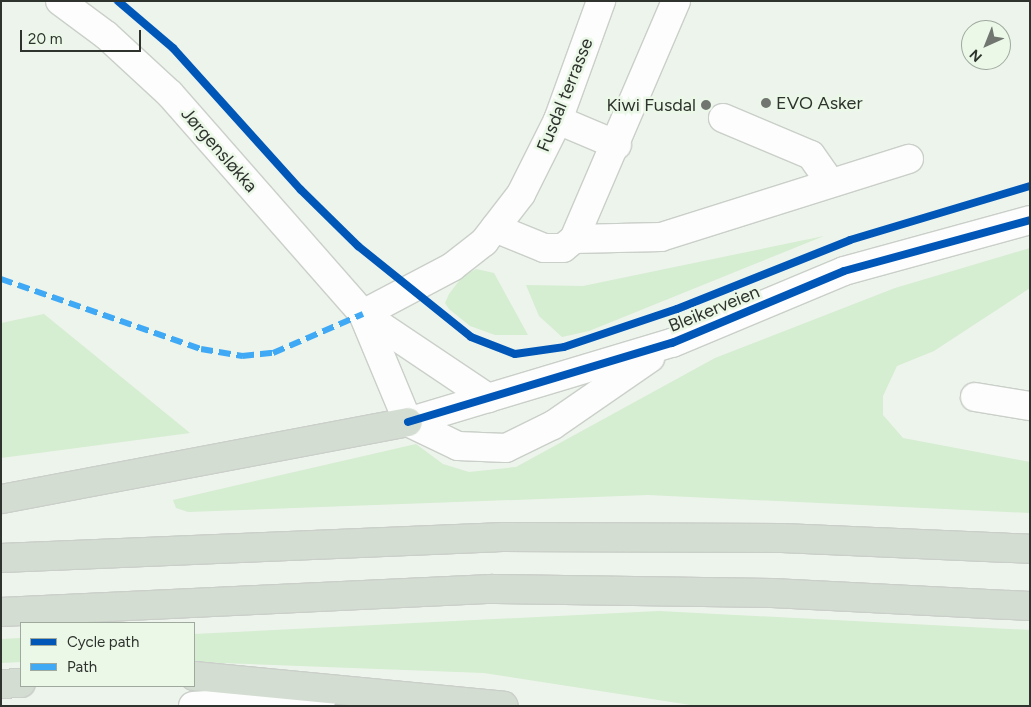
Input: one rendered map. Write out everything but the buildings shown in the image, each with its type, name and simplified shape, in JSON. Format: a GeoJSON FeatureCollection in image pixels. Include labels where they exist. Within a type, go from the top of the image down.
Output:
{"type":"FeatureCollection","features":[{"type":"Feature","properties":{"kind":"highway"},"geometry":{"type":"LineString","coordinates":[[1,499],[408,422]]}},
{"type":"Feature","properties":{"kind":"highway"},"geometry":{"type":"LineString","coordinates":[[1,558],[503,537],[782,538],[1030,549]]}},
{"type":"Feature","properties":{"kind":"highway"},"geometry":{"type":"LineString","coordinates":[[1,612],[491,589],[772,593],[1030,606]]}},
{"type":"Feature","properties":{"kind":"highway"},"geometry":{"type":"LineString","coordinates":[[195,676],[368,695],[504,706]]}},
{"type":"Feature","properties":{"kind":"highway"},"geometry":{"type":"LineString","coordinates":[[1,684],[20,683]]}},
{"type":"Feature","properties":{"kind":"street","name":"Jørgensløkka"},"geometry":{"type":"LineString","coordinates":[[60,1],[106,35],[170,94],[363,314],[488,398]]}},
{"type":"Feature","properties":{"kind":"street","name":"Fusdal terrasse"},"geometry":{"type":"LineString","coordinates":[[363,314],[452,267],[495,228],[521,194],[558,120],[601,1]]}},
{"type":"Feature","properties":{"kind":"street"},"geometry":{"type":"LineString","coordinates":[[495,228],[544,248],[563,248],[574,239],[617,146],[676,1]]}},
{"type":"Feature","properties":{"kind":"street"},"geometry":{"type":"LineString","coordinates":[[723,118],[811,155],[830,182]]}},
{"type":"Feature","properties":{"kind":"street"},"geometry":{"type":"LineString","coordinates":[[558,120],[617,146]]}},
{"type":"Feature","properties":{"kind":"street"},"geometry":{"type":"LineString","coordinates":[[574,239],[661,237],[830,182],[909,159]]}},
{"type":"Feature","properties":{"kind":"street","name":"Bleikerveien"},"geometry":{"type":"LineString","coordinates":[[408,422],[672,343],[844,271],[1030,220]]}},
{"type":"Feature","properties":{"kind":"street","name":"Jørgensløkka"},"geometry":{"type":"LineString","coordinates":[[363,314],[408,422]]}},
{"type":"Feature","properties":{"kind":"street","name":"Bleikerveien"},"geometry":{"type":"LineString","coordinates":[[408,422],[458,446],[506,448],[553,425],[672,343]]}},
{"type":"Feature","properties":{"kind":"street"},"geometry":{"type":"LineString","coordinates":[[975,397],[1030,406]]}},
{"type":"Feature","properties":{"kind":"street"},"geometry":{"type":"LineString","coordinates":[[193,706],[368,695]]}},
{"type":"Feature","properties":{"kind":"green space"},"geometry":{"type":"Polygon","coordinates":[[[824,236],[589,331],[562,337],[539,316],[526,285],[583,286],[824,236]]]}},
{"type":"Feature","properties":{"kind":"green space"},"geometry":{"type":"Polygon","coordinates":[[[1030,248],[1030,288],[934,351],[897,366],[883,396],[883,415],[903,438],[1030,462],[1030,513],[648,495],[188,512],[176,508],[173,500],[416,444],[443,464],[469,472],[516,467],[715,358],[895,288],[1030,248]]]}},
{"type":"Feature","properties":{"kind":"green space"},"geometry":{"type":"Polygon","coordinates":[[[476,269],[494,273],[528,335],[495,335],[470,326],[449,309],[445,303],[449,294],[462,277],[476,269]]]}},
{"type":"Feature","properties":{"kind":"green space"},"geometry":{"type":"Polygon","coordinates":[[[44,314],[190,433],[1,458],[1,323],[44,314]]]}},
{"type":"Feature","properties":{"kind":"green space"},"geometry":{"type":"Polygon","coordinates":[[[659,611],[1030,630],[1030,706],[697,706],[484,673],[195,662],[195,634],[659,611]]]}},
{"type":"Feature","properties":{"kind":"green space"},"geometry":{"type":"Polygon","coordinates":[[[20,638],[20,662],[1,663],[1,639],[20,638]]]}},
{"type":"Feature","properties":{"kind":"marked path"},"geometry":{"type":"LineString","coordinates":[[1,279],[201,349],[242,356],[273,353],[363,314]]}},
{"type":"Feature","properties":{"kind":"cycle path"},"geometry":{"type":"LineString","coordinates":[[118,1],[173,48],[301,190],[358,246],[471,337],[515,354],[564,347],[677,309],[850,240],[1030,186]]}},
{"type":"Feature","properties":{"kind":"cycle path"},"geometry":{"type":"LineString","coordinates":[[408,422],[672,343],[844,271],[1030,220]]}},
{"type":"Feature","properties":{"kind":"place","name":"EVO Asker"},"geometry":{"type":"Point","coordinates":[766,103]}},
{"type":"Feature","properties":{"kind":"place","name":"Kiwi Fusdal"},"geometry":{"type":"Point","coordinates":[706,105]}}]}
